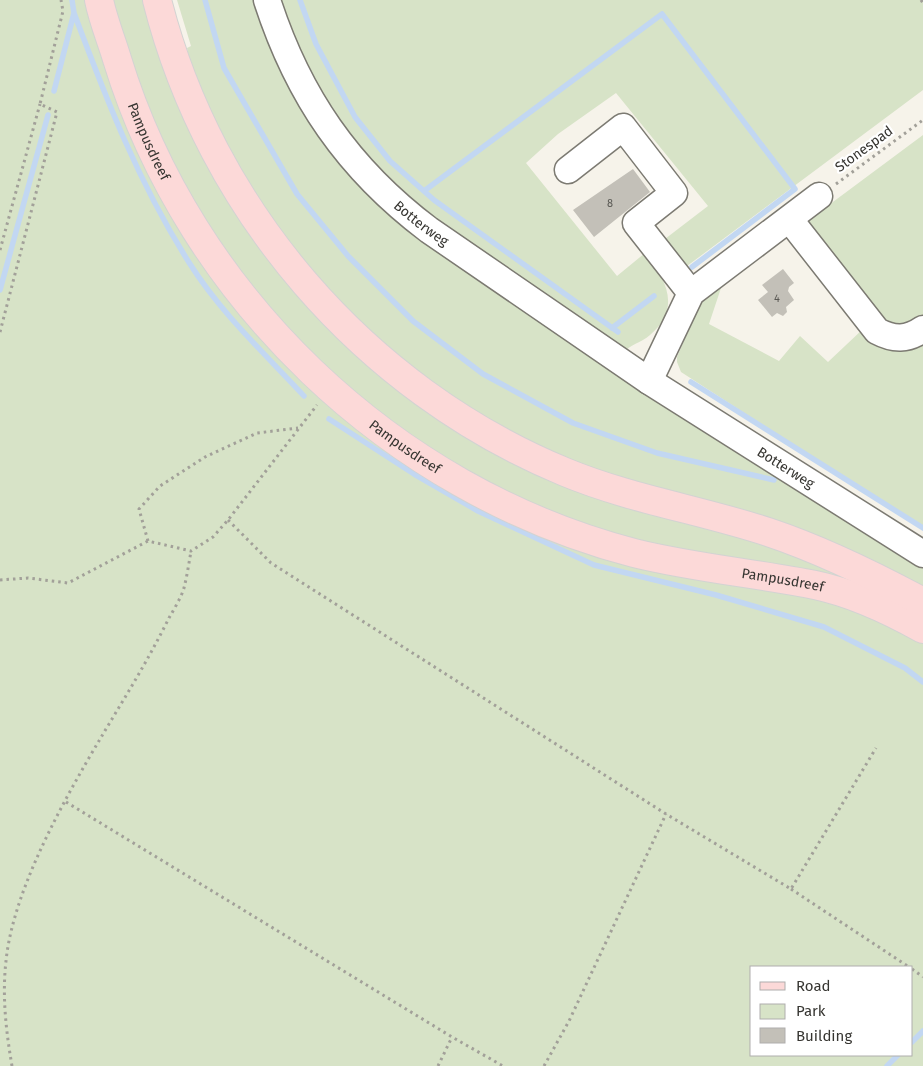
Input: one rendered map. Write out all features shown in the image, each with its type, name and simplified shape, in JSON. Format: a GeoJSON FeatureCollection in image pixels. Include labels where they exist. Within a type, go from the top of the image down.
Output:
{"type":"FeatureCollection","features":[{"type":"Feature","properties":{"kind":"main road","name":"Pampusdreef"},"geometry":{"type":"LineString","coordinates":[[99,0],[128,95],[153,156],[175,197],[234,286],[282,342],[330,389],[406,449],[478,492],[544,522],[634,553],[690,566],[816,586],[872,603],[923,629]]}},
{"type":"Feature","properties":{"kind":"main road"},"geometry":{"type":"LineString","coordinates":[[157,0],[179,71],[198,119],[224,169],[255,220],[291,268],[326,307],[363,344],[415,386],[511,447],[564,472],[607,487],[766,531],[815,549],[869,573],[923,602]]}},
{"type":"Feature","properties":{"kind":"street","name":"Botterweg"},"geometry":{"type":"LineString","coordinates":[[268,0],[280,41],[326,127],[360,168],[408,214],[649,380],[923,554]]}},
{"type":"Feature","properties":{"kind":"street"},"geometry":{"type":"LineString","coordinates":[[568,170],[623,127],[674,193],[636,223],[691,293]]}},
{"type":"Feature","properties":{"kind":"street"},"geometry":{"type":"LineString","coordinates":[[649,380],[691,293],[790,220],[819,196]]}},
{"type":"Feature","properties":{"kind":"street"},"geometry":{"type":"LineString","coordinates":[[790,220],[877,332],[888,337],[901,339],[923,328]]}},
{"type":"Feature","properties":{"kind":"path"},"geometry":{"type":"LineString","coordinates":[[0,250],[63,11],[61,0]]}},
{"type":"Feature","properties":{"kind":"path"},"geometry":{"type":"LineString","coordinates":[[0,332],[57,112],[40,104]]}},
{"type":"Feature","properties":{"kind":"path","name":"Stonespad"},"geometry":{"type":"LineString","coordinates":[[819,196],[923,120]]}},
{"type":"Feature","properties":{"kind":"path"},"geometry":{"type":"LineString","coordinates":[[0,580],[28,578],[68,583],[148,541],[191,551],[213,537],[228,520],[330,389]]}},
{"type":"Feature","properties":{"kind":"path"},"geometry":{"type":"LineString","coordinates":[[148,541],[139,509],[160,486],[205,457],[257,433],[298,428]]}},
{"type":"Feature","properties":{"kind":"path"},"geometry":{"type":"LineString","coordinates":[[228,520],[271,563],[666,814],[791,889],[907,966]]}},
{"type":"Feature","properties":{"kind":"path"},"geometry":{"type":"LineString","coordinates":[[12,1066],[7,1034],[4,991],[6,960],[13,923],[30,875],[66,802],[149,657],[180,598],[184,589],[191,551]]}},
{"type":"Feature","properties":{"kind":"path"},"geometry":{"type":"LineString","coordinates":[[791,889],[876,748]]}},
{"type":"Feature","properties":{"kind":"path"},"geometry":{"type":"LineString","coordinates":[[66,802],[452,1037],[503,1066]]}},
{"type":"Feature","properties":{"kind":"path"},"geometry":{"type":"LineString","coordinates":[[544,1066],[569,1020],[666,814]]}},
{"type":"Feature","properties":{"kind":"path"},"geometry":{"type":"LineString","coordinates":[[438,1066],[452,1037]]}},
{"type":"Feature","properties":{"kind":"green space"},"geometry":{"type":"Polygon","coordinates":[[[0,0],[92,0],[229,291],[460,490],[811,590],[923,641],[923,1066],[0,1066],[0,0]]]}},
{"type":"Feature","properties":{"kind":"green space"},"geometry":{"type":"Polygon","coordinates":[[[106,0],[150,0],[220,175],[429,404],[913,603],[579,528],[430,456],[271,320],[171,176],[106,0]]]}},
{"type":"Feature","properties":{"kind":"green space"},"geometry":{"type":"Polygon","coordinates":[[[177,0],[262,0],[342,153],[923,564],[923,596],[550,459],[397,363],[286,250],[198,101],[187,48],[191,46],[177,0]]]}},
{"type":"Feature","properties":{"kind":"green space"},"geometry":{"type":"Polygon","coordinates":[[[277,0],[923,0],[923,90],[679,272],[661,242],[708,206],[616,93],[558,134],[526,163],[617,276],[645,253],[664,283],[668,304],[666,314],[660,325],[647,338],[628,348],[622,354],[403,195],[366,160],[316,88],[277,0]]]}},
{"type":"Feature","properties":{"kind":"green space"},"geometry":{"type":"Polygon","coordinates":[[[923,135],[923,318],[903,329],[878,326],[806,222],[923,135]]]}},
{"type":"Feature","properties":{"kind":"green space"},"geometry":{"type":"Polygon","coordinates":[[[722,285],[709,324],[779,361],[800,336],[828,362],[863,329],[923,331],[923,529],[681,372],[677,357],[692,322],[692,307],[722,285]]]}},
{"type":"Feature","properties":{"kind":"building"},"geometry":{"type":"Polygon","coordinates":[[[633,169],[650,192],[594,237],[573,210],[633,169]]]}},
{"type":"Feature","properties":{"kind":"building"},"geometry":{"type":"Polygon","coordinates":[[[783,269],[794,283],[789,287],[788,291],[794,300],[786,307],[787,312],[783,316],[777,313],[772,317],[758,300],[768,292],[762,285],[783,269]]]}},
{"type":"Feature","properties":{"kind":"waterway"},"geometry":{"type":"LineString","coordinates":[[72,0],[74,13],[125,142],[172,234],[190,264],[215,299],[244,333],[304,396]]}},
{"type":"Feature","properties":{"kind":"waterway"},"geometry":{"type":"LineString","coordinates":[[205,0],[224,68],[297,194],[348,256],[413,321],[483,374],[573,423],[657,453],[774,480]]}},
{"type":"Feature","properties":{"kind":"waterway"},"geometry":{"type":"LineString","coordinates":[[300,0],[316,44],[355,117],[390,161],[434,200],[618,332]]}},
{"type":"Feature","properties":{"kind":"waterway"},"geometry":{"type":"LineString","coordinates":[[54,91],[74,13]]}},
{"type":"Feature","properties":{"kind":"waterway"},"geometry":{"type":"LineString","coordinates":[[424,191],[662,14],[795,189],[692,267]]}},
{"type":"Feature","properties":{"kind":"waterway"},"geometry":{"type":"LineString","coordinates":[[0,290],[48,115]]}},
{"type":"Feature","properties":{"kind":"waterway"},"geometry":{"type":"LineString","coordinates":[[612,328],[654,296]]}},
{"type":"Feature","properties":{"kind":"waterway"},"geometry":{"type":"LineString","coordinates":[[691,382],[923,528]]}},
{"type":"Feature","properties":{"kind":"waterway"},"geometry":{"type":"LineString","coordinates":[[329,419],[414,474],[478,511],[594,565],[716,595],[824,627],[905,668],[923,682]]}},
{"type":"Feature","properties":{"kind":"waterway"},"geometry":{"type":"LineString","coordinates":[[913,1041],[923,1031]]}},
{"type":"Feature","properties":{"kind":"waterway"},"geometry":{"type":"LineString","coordinates":[[887,1066],[897,1056]]}}]}
